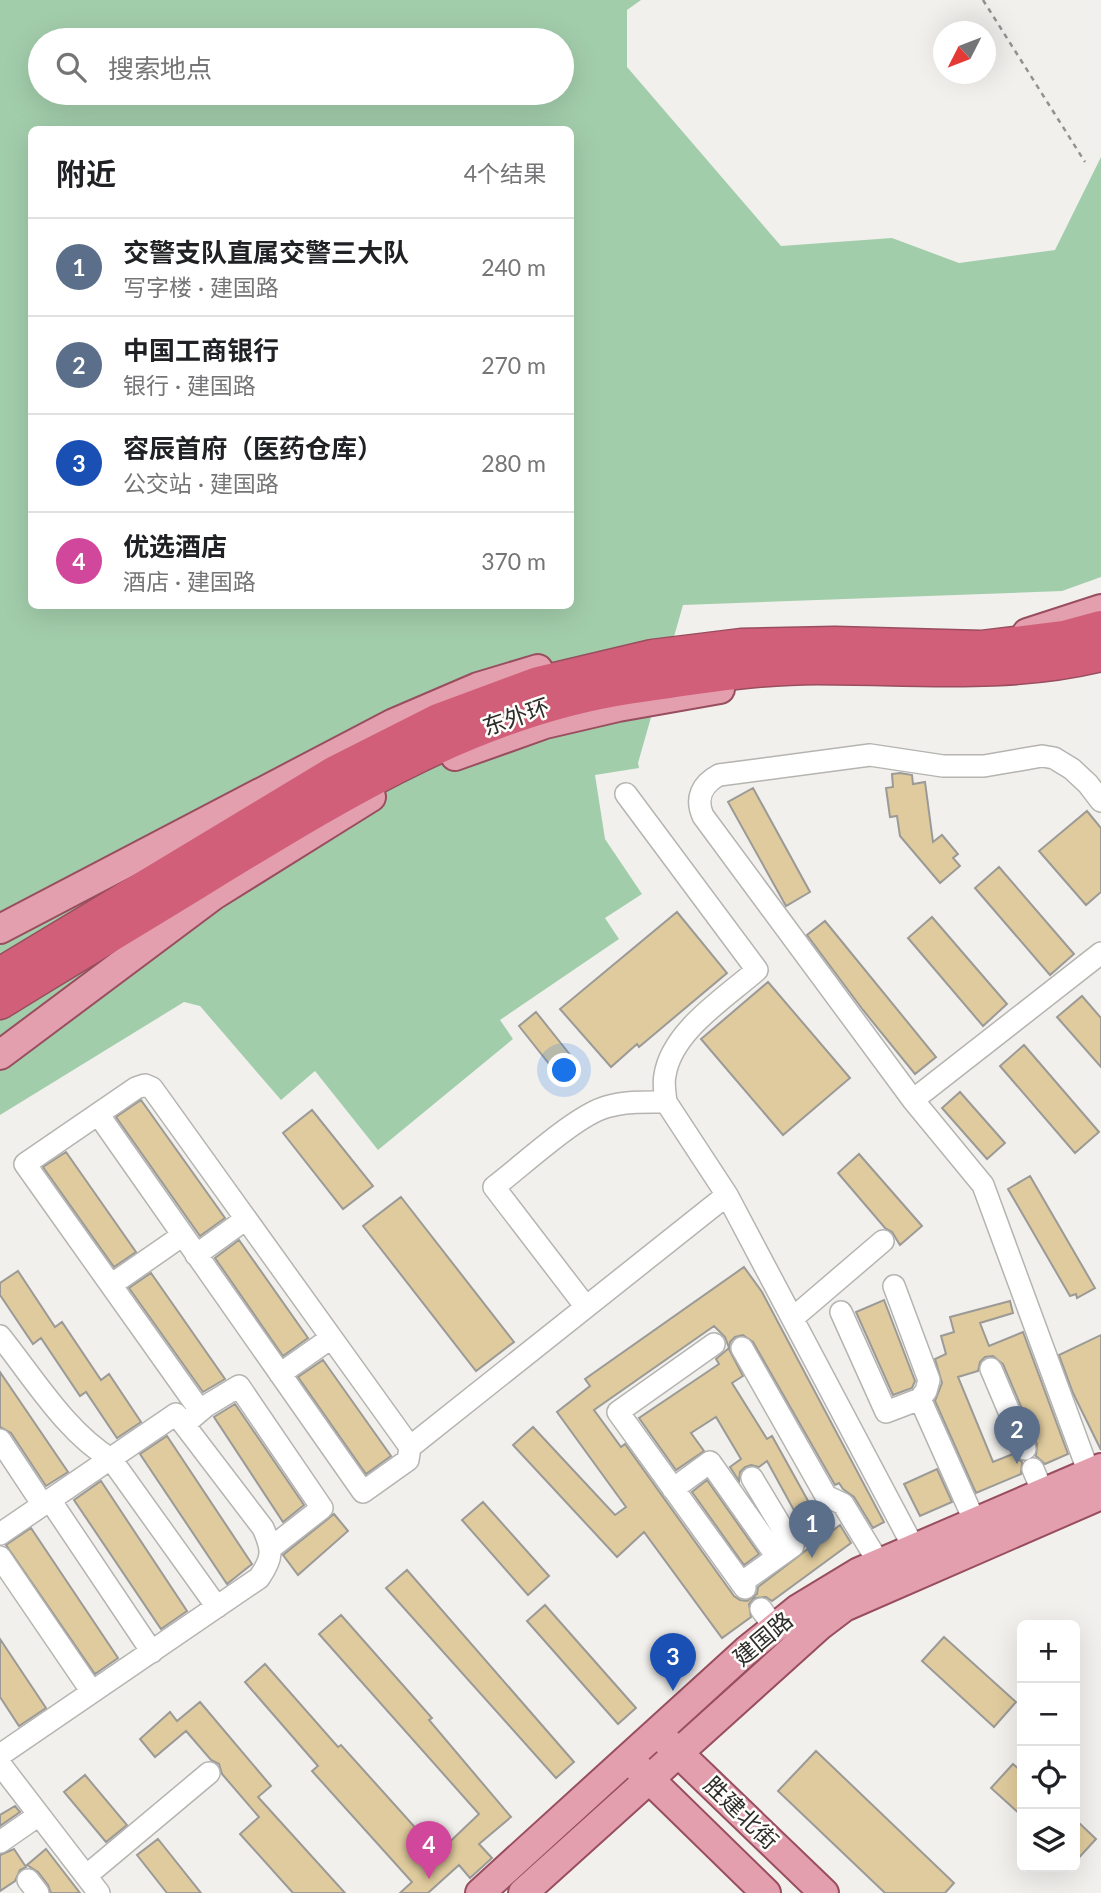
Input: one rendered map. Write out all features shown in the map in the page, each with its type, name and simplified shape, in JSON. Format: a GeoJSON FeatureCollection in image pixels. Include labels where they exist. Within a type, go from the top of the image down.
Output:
{"type":"FeatureCollection","features":[{"type":"Feature","properties":{"kind":"highway","name":"东外环"},"geometry":{"type":"LineString","coordinates":[[0,974],[335,772],[438,720],[538,683],[652,656],[741,645],[835,643],[981,647],[1064,638],[1101,626]]}},
{"type":"Feature","properties":{"kind":"highway","name":"东外环"},"geometry":{"type":"LineString","coordinates":[[0,1003],[355,788],[445,743],[569,699],[752,672],[815,668],[895,671],[1007,669],[1101,655]]}},
{"type":"Feature","properties":{"kind":"main road"},"geometry":{"type":"LineString","coordinates":[[981,647],[1101,609]]}},
{"type":"Feature","properties":{"kind":"main road"},"geometry":{"type":"LineString","coordinates":[[0,929],[394,723],[478,687],[561,662],[652,656]]}},
{"type":"Feature","properties":{"kind":"main road"},"geometry":{"type":"LineString","coordinates":[[0,1055],[214,895],[379,793],[464,751],[545,724],[618,707],[723,689],[895,671]]}},
{"type":"Feature","properties":{"kind":"main road","name":"建国路"},"geometry":{"type":"LineString","coordinates":[[481,1893],[629,1759],[668,1743],[844,1607],[1038,1481],[1097,1479]]}},
{"type":"Feature","properties":{"kind":"main road","name":"建国路"},"geometry":{"type":"LineString","coordinates":[[523,1893],[649,1780],[668,1743],[746,1651],[768,1619],[879,1563],[920,1560],[1097,1479]]}},
{"type":"Feature","properties":{"kind":"main road","name":"胜建北街"},"geometry":{"type":"LineString","coordinates":[[668,1743],[824,1893]]}},
{"type":"Feature","properties":{"kind":"main road","name":"胜建北街"},"geometry":{"type":"LineString","coordinates":[[629,1759],[766,1893]]}},
{"type":"Feature","properties":{"kind":"street"},"geometry":{"type":"LineString","coordinates":[[1097,1479],[982,1185],[912,1100],[703,816],[699,798],[707,782],[719,775],[870,755],[943,766],[984,766],[1042,756],[1054,758],[1072,769],[1101,801]]}},
{"type":"Feature","properties":{"kind":"street"},"geometry":{"type":"LineString","coordinates":[[626,794],[757,970],[682,1036],[670,1056],[664,1077],[666,1102],[727,1195],[920,1560]]}},
{"type":"Feature","properties":{"kind":"street"},"geometry":{"type":"LineString","coordinates":[[912,1100],[1101,953]]}},
{"type":"Feature","properties":{"kind":"street"},"geometry":{"type":"LineString","coordinates":[[194,1402],[25,1164],[136,1088],[145,1085],[152,1088],[410,1447]]}},
{"type":"Feature","properties":{"kind":"street"},"geometry":{"type":"LineString","coordinates":[[586,1307],[494,1187],[593,1112],[621,1103],[666,1102]]}},
{"type":"Feature","properties":{"kind":"street"},"geometry":{"type":"LineString","coordinates":[[98,1114],[363,1492],[408,1460],[410,1447],[727,1195]]}},
{"type":"Feature","properties":{"kind":"street"},"geometry":{"type":"LineString","coordinates":[[197,1255],[246,1219]]}},
{"type":"Feature","properties":{"kind":"street"},"geometry":{"type":"LineString","coordinates":[[111,1286],[183,1235]]}},
{"type":"Feature","properties":{"kind":"street"},"geometry":{"type":"LineString","coordinates":[[793,1318],[883,1241]]}},
{"type":"Feature","properties":{"kind":"street"},"geometry":{"type":"LineString","coordinates":[[841,1312],[886,1412],[920,1399],[929,1380],[894,1286]]}},
{"type":"Feature","properties":{"kind":"street"},"geometry":{"type":"LineString","coordinates":[[280,1374],[331,1338]]}},
{"type":"Feature","properties":{"kind":"street"},"geometry":{"type":"LineString","coordinates":[[714,1344],[618,1412],[743,1586],[793,1546],[752,1478]]}},
{"type":"Feature","properties":{"kind":"street"},"geometry":{"type":"LineString","coordinates":[[3,1345],[74,1429],[96,1450],[111,1459],[217,1607]]}},
{"type":"Feature","properties":{"kind":"street"},"geometry":{"type":"LineString","coordinates":[[742,1348],[826,1496],[843,1504],[879,1563]]}},
{"type":"Feature","properties":{"kind":"street"},"geometry":{"type":"LineString","coordinates":[[991,1369],[1025,1449]]}},
{"type":"Feature","properties":{"kind":"street"},"geometry":{"type":"LineString","coordinates":[[184,1424],[206,1406],[239,1386],[322,1508],[272,1547]]}},
{"type":"Feature","properties":{"kind":"street"},"geometry":{"type":"LineString","coordinates":[[920,1399],[975,1522]]}},
{"type":"Feature","properties":{"kind":"street"},"geometry":{"type":"LineString","coordinates":[[0,1534],[176,1415],[263,1528],[272,1547],[268,1565],[259,1578],[0,1755]]}},
{"type":"Feature","properties":{"kind":"street"},"geometry":{"type":"LineString","coordinates":[[0,1440],[152,1652]]}},
{"type":"Feature","properties":{"kind":"street"},"geometry":{"type":"LineString","coordinates":[[673,1489],[710,1462],[777,1557]]}},
{"type":"Feature","properties":{"kind":"street"},"geometry":{"type":"LineString","coordinates":[[0,1557],[92,1692]]}},
{"type":"Feature","properties":{"kind":"street"},"geometry":{"type":"LineString","coordinates":[[0,1764],[92,1885],[209,1773]]}},
{"type":"Feature","properties":{"kind":"street"},"geometry":{"type":"LineString","coordinates":[[0,1842],[39,1815]]}},
{"type":"Feature","properties":{"kind":"path"},"geometry":{"type":"LineString","coordinates":[[984,0],[1085,162]]}},
{"type":"Feature","properties":{"kind":"green space"},"geometry":{"type":"Polygon","coordinates":[[[0,0],[641,0],[627,10],[627,67],[781,246],[892,238],[959,263],[1055,250],[1101,157],[1101,577],[1062,591],[683,605],[638,763],[639,768],[595,775],[605,839],[642,894],[605,918],[619,939],[500,1020],[513,1039],[378,1150],[315,1071],[281,1100],[200,1006],[184,1002],[0,1115],[0,0]]]}},
{"type":"Feature","properties":{"kind":"building"},"geometry":{"type":"Polygon","coordinates":[[[892,774],[912,775],[913,784],[925,782],[933,842],[942,835],[958,854],[953,858],[960,866],[940,883],[900,836],[897,816],[890,817],[886,788],[893,787],[892,774]]]}},
{"type":"Feature","properties":{"kind":"building"},"geometry":{"type":"Polygon","coordinates":[[[753,788],[810,892],[786,906],[728,802],[753,788]]]}},
{"type":"Feature","properties":{"kind":"building"},"geometry":{"type":"Polygon","coordinates":[[[1087,811],[1101,828],[1101,892],[1086,905],[1039,851],[1087,811]]]}},
{"type":"Feature","properties":{"kind":"building"},"geometry":{"type":"Polygon","coordinates":[[[999,867],[1074,954],[1050,975],[975,888],[999,867]]]}},
{"type":"Feature","properties":{"kind":"building"},"geometry":{"type":"Polygon","coordinates":[[[677,912],[727,973],[611,1067],[560,1009],[677,912]]]}},
{"type":"Feature","properties":{"kind":"building"},"geometry":{"type":"Polygon","coordinates":[[[932,917],[1007,1004],[983,1026],[908,938],[932,917]]]}},
{"type":"Feature","properties":{"kind":"building"},"geometry":{"type":"Polygon","coordinates":[[[825,921],[936,1057],[915,1074],[807,935],[825,921]]]}},
{"type":"Feature","properties":{"kind":"building"},"geometry":{"type":"Polygon","coordinates":[[[768,982],[850,1078],[783,1135],[701,1039],[768,982]]]}},
{"type":"Feature","properties":{"kind":"building"},"geometry":{"type":"Polygon","coordinates":[[[1082,996],[1101,1018],[1101,1067],[1057,1017],[1082,996]]]}},
{"type":"Feature","properties":{"kind":"building"},"geometry":{"type":"Polygon","coordinates":[[[536,1012],[575,1061],[558,1075],[519,1026],[536,1012]]]}},
{"type":"Feature","properties":{"kind":"building"},"geometry":{"type":"Polygon","coordinates":[[[1024,1045],[1099,1132],[1075,1153],[1000,1066],[1024,1045]]]}},
{"type":"Feature","properties":{"kind":"building"},"geometry":{"type":"Polygon","coordinates":[[[960,1092],[1005,1143],[987,1159],[942,1108],[960,1092]]]}},
{"type":"Feature","properties":{"kind":"building"},"geometry":{"type":"Polygon","coordinates":[[[141,1100],[225,1218],[200,1236],[116,1117],[141,1100]]]}},
{"type":"Feature","properties":{"kind":"building"},"geometry":{"type":"Polygon","coordinates":[[[312,1110],[373,1186],[343,1209],[283,1133],[312,1110]]]}},
{"type":"Feature","properties":{"kind":"building"},"geometry":{"type":"Polygon","coordinates":[[[66,1152],[136,1252],[114,1267],[43,1167],[66,1152]]]}},
{"type":"Feature","properties":{"kind":"building"},"geometry":{"type":"Polygon","coordinates":[[[859,1154],[922,1226],[900,1245],[892,1232],[885,1228],[838,1173],[859,1154]]]}},
{"type":"Feature","properties":{"kind":"building"},"geometry":{"type":"Polygon","coordinates":[[[1030,1176],[1095,1288],[1077,1298],[1076,1294],[1070,1296],[1008,1189],[1030,1176]]]}},
{"type":"Feature","properties":{"kind":"building"},"geometry":{"type":"Polygon","coordinates":[[[401,1197],[514,1342],[476,1371],[363,1226],[401,1197]]]}},
{"type":"Feature","properties":{"kind":"building"},"geometry":{"type":"Polygon","coordinates":[[[239,1240],[308,1338],[283,1356],[215,1258],[239,1240]]]}},
{"type":"Feature","properties":{"kind":"building"},"geometry":{"type":"Polygon","coordinates":[[[744,1267],[762,1292],[884,1522],[873,1528],[854,1497],[839,1483],[835,1485],[753,1342],[743,1335],[735,1337],[730,1342],[729,1349],[743,1376],[732,1383],[767,1439],[772,1436],[827,1535],[840,1525],[851,1543],[772,1601],[766,1597],[754,1598],[749,1604],[751,1617],[722,1638],[644,1532],[617,1557],[513,1445],[533,1427],[615,1515],[626,1507],[557,1412],[590,1386],[585,1379],[744,1267]],[[714,1326],[594,1410],[621,1447],[625,1444],[734,1596],[747,1601],[757,1594],[758,1587],[813,1545],[767,1461],[759,1467],[745,1467],[740,1472],[739,1481],[730,1467],[741,1459],[716,1417],[691,1433],[704,1451],[676,1470],[639,1418],[719,1364],[716,1359],[729,1348],[725,1337],[714,1326]]]}},
{"type":"Feature","properties":{"kind":"building"},"geometry":{"type":"Polygon","coordinates":[[[18,1271],[55,1327],[62,1322],[101,1380],[109,1374],[141,1422],[117,1438],[86,1392],[80,1396],[41,1338],[33,1344],[0,1295],[0,1283],[18,1271]]]}},
{"type":"Feature","properties":{"kind":"building"},"geometry":{"type":"Polygon","coordinates":[[[151,1273],[225,1379],[203,1392],[129,1288],[151,1273]]]}},
{"type":"Feature","properties":{"kind":"building"},"geometry":{"type":"Polygon","coordinates":[[[884,1300],[915,1381],[912,1388],[893,1395],[856,1312],[884,1300]]]}},
{"type":"Feature","properties":{"kind":"building"},"geometry":{"type":"Polygon","coordinates":[[[1010,1301],[1013,1313],[980,1323],[989,1346],[1023,1332],[1068,1454],[1045,1464],[1036,1456],[1037,1444],[1003,1364],[993,1356],[985,1357],[980,1362],[978,1371],[958,1377],[993,1462],[1013,1454],[1022,1462],[1021,1474],[976,1493],[935,1401],[942,1383],[935,1359],[946,1354],[941,1336],[954,1332],[950,1317],[1010,1301]]]}},
{"type":"Feature","properties":{"kind":"building"},"geometry":{"type":"Polygon","coordinates":[[[1101,1335],[1101,1450],[1073,1393],[1059,1355],[1101,1335]]]}},
{"type":"Feature","properties":{"kind":"building"},"geometry":{"type":"Polygon","coordinates":[[[323,1360],[391,1456],[366,1474],[298,1377],[323,1360]]]}},
{"type":"Feature","properties":{"kind":"building"},"geometry":{"type":"Polygon","coordinates":[[[0,1372],[68,1472],[46,1486],[11,1433],[0,1427],[0,1372]]]}},
{"type":"Feature","properties":{"kind":"building"},"geometry":{"type":"Polygon","coordinates":[[[235,1404],[304,1505],[283,1522],[214,1417],[235,1404]]]}},
{"type":"Feature","properties":{"kind":"building"},"geometry":{"type":"Polygon","coordinates":[[[167,1436],[252,1564],[227,1584],[140,1454],[167,1436]]]}},
{"type":"Feature","properties":{"kind":"building"},"geometry":{"type":"Polygon","coordinates":[[[937,1469],[952,1502],[920,1516],[904,1484],[937,1469]]]}},
{"type":"Feature","properties":{"kind":"building"},"geometry":{"type":"Polygon","coordinates":[[[707,1480],[759,1554],[744,1565],[692,1492],[707,1480]]]}},
{"type":"Feature","properties":{"kind":"building"},"geometry":{"type":"Polygon","coordinates":[[[101,1481],[187,1611],[161,1629],[74,1500],[101,1481]]]}},
{"type":"Feature","properties":{"kind":"building"},"geometry":{"type":"Polygon","coordinates":[[[483,1502],[549,1576],[528,1595],[462,1520],[483,1502]]]}},
{"type":"Feature","properties":{"kind":"building"},"geometry":{"type":"Polygon","coordinates":[[[334,1514],[348,1531],[298,1575],[283,1555],[334,1514]]]}},
{"type":"Feature","properties":{"kind":"building"},"geometry":{"type":"Polygon","coordinates":[[[31,1528],[118,1658],[95,1674],[6,1545],[31,1528]]]}},
{"type":"Feature","properties":{"kind":"building"},"geometry":{"type":"Polygon","coordinates":[[[407,1570],[574,1762],[556,1778],[386,1588],[407,1570]]]}},
{"type":"Feature","properties":{"kind":"building"},"geometry":{"type":"Polygon","coordinates":[[[545,1605],[636,1708],[618,1724],[527,1621],[545,1605]]]}},
{"type":"Feature","properties":{"kind":"building"},"geometry":{"type":"Polygon","coordinates":[[[341,1615],[432,1718],[429,1720],[511,1817],[479,1844],[492,1858],[470,1878],[459,1865],[428,1893],[400,1893],[412,1882],[312,1771],[318,1766],[245,1682],[265,1664],[338,1747],[341,1745],[438,1853],[479,1814],[319,1634],[341,1615]]]}},
{"type":"Feature","properties":{"kind":"building"},"geometry":{"type":"Polygon","coordinates":[[[944,1637],[1016,1702],[994,1727],[922,1661],[944,1637]]]}},
{"type":"Feature","properties":{"kind":"building"},"geometry":{"type":"Polygon","coordinates":[[[0,1639],[46,1708],[19,1726],[0,1697],[0,1639]]]}},
{"type":"Feature","properties":{"kind":"building"},"geometry":{"type":"Polygon","coordinates":[[[200,1702],[271,1786],[258,1797],[345,1893],[293,1893],[240,1834],[259,1817],[222,1774],[219,1764],[211,1760],[186,1731],[155,1757],[140,1739],[170,1712],[177,1721],[200,1702]]]}},
{"type":"Feature","properties":{"kind":"building"},"geometry":{"type":"Polygon","coordinates":[[[816,1751],[954,1883],[945,1893],[885,1893],[778,1791],[816,1751]]]}},
{"type":"Feature","properties":{"kind":"building"},"geometry":{"type":"Polygon","coordinates":[[[1013,1764],[1017,1768],[1017,1811],[991,1788],[1013,1764]]]}},
{"type":"Feature","properties":{"kind":"building"},"geometry":{"type":"Polygon","coordinates":[[[85,1775],[127,1825],[106,1842],[64,1792],[85,1775]]]}},
{"type":"Feature","properties":{"kind":"building"},"geometry":{"type":"Polygon","coordinates":[[[15,1806],[20,1812],[0,1826],[0,1815],[15,1806]]]}},
{"type":"Feature","properties":{"kind":"building"},"geometry":{"type":"Polygon","coordinates":[[[1080,1824],[1096,1839],[1080,1857],[1080,1824]]]}},
{"type":"Feature","properties":{"kind":"building"},"geometry":{"type":"Polygon","coordinates":[[[158,1839],[201,1893],[167,1893],[137,1855],[158,1839]]]}},
{"type":"Feature","properties":{"kind":"building"},"geometry":{"type":"Polygon","coordinates":[[[14,1849],[26,1867],[20,1870],[15,1881],[0,1891],[0,1855],[14,1849]]]}},
{"type":"Feature","properties":{"kind":"building"},"geometry":{"type":"Polygon","coordinates":[[[46,1849],[80,1893],[51,1893],[38,1872],[27,1865],[46,1849]]]}},
{"type":"Feature","properties":{"kind":"place","name":"中国工商银行"},"geometry":{"type":"Point","coordinates":[1017,1464]}},
{"type":"Feature","properties":{"kind":"place","name":"交警支队直属交警三大队"},"geometry":{"type":"Point","coordinates":[812,1558]}},
{"type":"Feature","properties":{"kind":"place","name":"容辰首府（医药仓库）"},"geometry":{"type":"Point","coordinates":[673,1691]}},
{"type":"Feature","properties":{"kind":"place","name":"优选酒店"},"geometry":{"type":"Point","coordinates":[429,1879]}}]}
